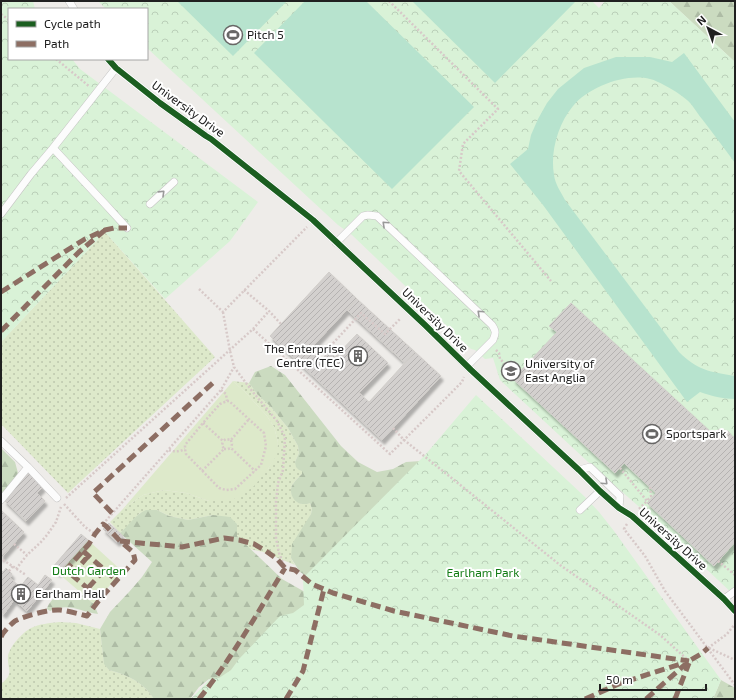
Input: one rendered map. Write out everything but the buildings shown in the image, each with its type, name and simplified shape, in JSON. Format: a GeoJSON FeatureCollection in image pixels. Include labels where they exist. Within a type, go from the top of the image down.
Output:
{"type":"FeatureCollection","features":[{"type":"Feature","properties":{"kind":"lane","name":"University Drive"},"geometry":{"type":"LineString","coordinates":[[109,60],[116,68],[164,106],[211,139],[312,220],[600,491],[619,508],[632,516],[724,599],[735,611]]}},
{"type":"Feature","properties":{"kind":"lane"},"geometry":{"type":"LineString","coordinates":[[1,214],[116,68]]}},
{"type":"Feature","properties":{"kind":"lane"},"geometry":{"type":"LineString","coordinates":[[53,148],[127,228]]}},
{"type":"Feature","properties":{"kind":"lane"},"geometry":{"type":"LineString","coordinates":[[150,204],[174,182]]}},
{"type":"Feature","properties":{"kind":"lane"},"geometry":{"type":"LineString","coordinates":[[336,243],[363,216],[368,214],[377,216],[496,330],[493,340],[467,366]]}},
{"type":"Feature","properties":{"kind":"lane"},"geometry":{"type":"LineString","coordinates":[[1,441],[60,500]]}},
{"type":"Feature","properties":{"kind":"lane"},"geometry":{"type":"LineString","coordinates":[[1,500],[28,467]]}},
{"type":"Feature","properties":{"kind":"lane"},"geometry":{"type":"LineString","coordinates":[[579,470],[590,468],[620,496],[619,508]]}},
{"type":"Feature","properties":{"kind":"lane"},"geometry":{"type":"LineString","coordinates":[[580,510],[600,491]]}},
{"type":"Feature","properties":{"kind":"lane"},"geometry":{"type":"LineString","coordinates":[[724,599],[735,591]]}},
{"type":"Feature","properties":{"kind":"path"},"geometry":{"type":"LineString","coordinates":[[389,1],[498,109],[463,144],[459,171],[551,281]]}},
{"type":"Feature","properties":{"kind":"path"},"geometry":{"type":"LineString","coordinates":[[57,60],[97,92]]}},
{"type":"Feature","properties":{"kind":"path"},"geometry":{"type":"LineString","coordinates":[[223,312],[312,220]]}},
{"type":"Feature","properties":{"kind":"path"},"geometry":{"type":"LineString","coordinates":[[199,289],[223,312],[234,367],[277,421],[285,437],[283,470],[278,482],[276,502],[276,538],[279,553],[285,568]]}},
{"type":"Feature","properties":{"kind":"path"},"geometry":{"type":"LineString","coordinates":[[244,290],[281,324]]}},
{"type":"Feature","properties":{"kind":"path"},"geometry":{"type":"LineString","coordinates":[[60,500],[230,351],[253,329],[268,311]]}},
{"type":"Feature","properties":{"kind":"path"},"geometry":{"type":"LineString","coordinates":[[326,355],[324,353],[361,313],[385,334],[401,318]]}},
{"type":"Feature","properties":{"kind":"path"},"geometry":{"type":"LineString","coordinates":[[253,329],[390,454],[462,382],[464,378]]}},
{"type":"Feature","properties":{"kind":"path"},"geometry":{"type":"LineString","coordinates":[[489,344],[499,353],[500,359],[517,375]]}},
{"type":"Feature","properties":{"kind":"path"},"geometry":{"type":"LineString","coordinates":[[103,524],[221,390],[234,367]]}},
{"type":"Feature","properties":{"kind":"path"},"geometry":{"type":"LineString","coordinates":[[221,390],[226,394],[226,401]]}},
{"type":"Feature","properties":{"kind":"path"},"geometry":{"type":"LineString","coordinates":[[226,401],[229,401],[249,419],[264,433],[266,446],[261,465],[235,489],[226,490],[219,488],[186,454],[185,445],[220,404],[226,401]]}},
{"type":"Feature","properties":{"kind":"path"},"geometry":{"type":"LineString","coordinates":[[231,448],[231,440],[249,419]]}},
{"type":"Feature","properties":{"kind":"path"},"geometry":{"type":"LineString","coordinates":[[203,423],[223,440],[231,440]]}},
{"type":"Feature","properties":{"kind":"path"},"geometry":{"type":"LineString","coordinates":[[393,428],[404,440],[560,565],[660,636],[689,661]]}},
{"type":"Feature","properties":{"kind":"path"},"geometry":{"type":"LineString","coordinates":[[223,440],[222,445],[224,449]]}},
{"type":"Feature","properties":{"kind":"path"},"geometry":{"type":"LineString","coordinates":[[231,448],[255,471]]}},
{"type":"Feature","properties":{"kind":"path"},"geometry":{"type":"LineString","coordinates":[[202,471],[224,449],[231,448]]}},
{"type":"Feature","properties":{"kind":"path"},"geometry":{"type":"LineString","coordinates":[[169,450],[174,452],[185,449]]}},
{"type":"Feature","properties":{"kind":"path"},"geometry":{"type":"LineString","coordinates":[[620,468],[647,501],[651,497],[650,487]]}},
{"type":"Feature","properties":{"kind":"path"},"geometry":{"type":"LineString","coordinates":[[60,500],[85,527],[95,534]]}},
{"type":"Feature","properties":{"kind":"path"},"geometry":{"type":"LineString","coordinates":[[16,569],[27,555],[41,542],[56,522],[61,510],[60,500]]}},
{"type":"Feature","properties":{"kind":"path"},"geometry":{"type":"LineString","coordinates":[[624,529],[645,556],[666,591],[735,684]]}},
{"type":"Feature","properties":{"kind":"path"},"geometry":{"type":"LineString","coordinates":[[14,544],[27,555]]}},
{"type":"Feature","properties":{"kind":"path"},"geometry":{"type":"LineString","coordinates":[[3,560],[26,575]]}},
{"type":"Feature","properties":{"kind":"path"},"geometry":{"type":"LineString","coordinates":[[718,561],[735,575]]}},
{"type":"Feature","properties":{"kind":"path"},"geometry":{"type":"LineString","coordinates":[[9,571],[13,566]]}},
{"type":"Feature","properties":{"kind":"path"},"geometry":{"type":"LineString","coordinates":[[708,648],[727,634],[735,624]]}},
{"type":"Feature","properties":{"kind":"path"},"geometry":{"type":"LineString","coordinates":[[708,648],[735,660]]}},
{"type":"Feature","properties":{"kind":"green space"},"geometry":{"type":"Polygon","coordinates":[[[1,1],[33,1],[35,8],[8,8],[8,60],[73,60],[80,69],[258,202],[230,241],[165,299],[105,232],[1,342],[1,1]]]}},
{"type":"Feature","properties":{"kind":"green space","name":"University of East Anglia"},"geometry":{"type":"Polygon","coordinates":[[[98,1],[592,1],[599,8],[605,1],[669,1],[735,62],[735,596],[500,380],[493,358],[485,359],[475,350],[471,349],[352,235],[338,225],[148,49],[148,8],[105,8],[98,1]]]}},
{"type":"Feature","properties":{"kind":"green space","name":"Pitch 5"},"geometry":{"type":"Polygon","coordinates":[[[177,1],[287,1],[233,56],[177,1]]]}},
{"type":"Feature","properties":{"kind":"green space"},"geometry":{"type":"Polygon","coordinates":[[[305,1],[366,1],[474,107],[392,189],[254,53],[305,1]]]}},
{"type":"Feature","properties":{"kind":"green space"},"geometry":{"type":"Polygon","coordinates":[[[412,1],[576,1],[495,83],[412,1]]]}},
{"type":"Feature","properties":{"kind":"green space"},"geometry":{"type":"Polygon","coordinates":[[[669,1],[735,1],[735,62],[669,1]]]}},
{"type":"Feature","properties":{"kind":"green space"},"geometry":{"type":"Polygon","coordinates":[[[684,53],[735,122],[735,163],[689,102],[670,88],[654,80],[630,78],[608,83],[588,93],[573,106],[563,121],[556,139],[553,157],[554,175],[557,185],[565,200],[679,352],[692,363],[704,369],[735,376],[735,399],[717,397],[700,392],[687,402],[543,205],[510,164],[528,149],[531,135],[547,103],[558,89],[584,68],[616,57],[650,57],[672,62],[684,53]]]}},
{"type":"Feature","properties":{"kind":"green space"},"geometry":{"type":"Polygon","coordinates":[[[105,232],[215,357],[68,493],[1,424],[1,342],[105,232]]]}},
{"type":"Feature","properties":{"kind":"green space"},"geometry":{"type":"Polygon","coordinates":[[[271,366],[285,375],[341,446],[358,462],[377,472],[393,469],[406,462],[421,461],[311,579],[300,572],[291,558],[292,544],[311,514],[312,509],[310,503],[301,504],[297,502],[293,498],[291,492],[295,481],[302,474],[302,471],[296,467],[295,462],[299,453],[298,446],[288,428],[249,383],[255,372],[271,366]]]}},
{"type":"Feature","properties":{"kind":"green space"},"geometry":{"type":"Polygon","coordinates":[[[233,381],[249,383],[288,428],[298,446],[299,453],[295,462],[302,471],[302,474],[295,481],[291,489],[291,493],[297,502],[303,504],[310,503],[312,509],[291,558],[295,565],[263,552],[250,549],[237,536],[237,524],[213,515],[188,520],[169,516],[157,510],[140,513],[120,533],[110,522],[122,510],[143,495],[164,490],[186,493],[209,501],[268,469],[276,455],[278,442],[274,427],[267,416],[233,381]]]}},
{"type":"Feature","properties":{"kind":"green space"},"geometry":{"type":"Polygon","coordinates":[[[233,381],[267,416],[274,427],[278,442],[277,455],[254,486],[242,495],[230,501],[209,501],[186,493],[164,490],[143,495],[122,510],[233,381]]]}},
{"type":"Feature","properties":{"kind":"green space","name":"Earlham Park"},"geometry":{"type":"Polygon","coordinates":[[[476,395],[584,496],[614,531],[721,680],[713,699],[191,699],[211,678],[219,678],[231,670],[239,659],[280,616],[293,613],[304,605],[303,578],[426,454],[476,395]]]}},
{"type":"Feature","properties":{"kind":"green space"},"geometry":{"type":"Polygon","coordinates":[[[1,448],[15,462],[18,473],[1,498],[1,448]]]}},
{"type":"Feature","properties":{"kind":"green space"},"geometry":{"type":"Polygon","coordinates":[[[146,510],[157,510],[169,516],[188,520],[213,515],[230,517],[237,524],[237,536],[282,579],[312,596],[313,610],[224,683],[209,679],[199,687],[190,699],[154,699],[140,684],[129,677],[109,670],[104,664],[100,629],[110,612],[142,577],[152,562],[120,533],[135,517],[146,510]]]}},
{"type":"Feature","properties":{"kind":"green space","name":"Dutch Garden"},"geometry":{"type":"Polygon","coordinates":[[[88,540],[122,571],[94,604],[58,573],[88,540]]]}},
{"type":"Feature","properties":{"kind":"green space"},"geometry":{"type":"Polygon","coordinates":[[[63,593],[68,593],[78,597],[83,595],[94,604],[98,614],[69,607],[57,608],[50,611],[47,609],[50,602],[56,596],[63,593]]]}},
{"type":"Feature","properties":{"kind":"green space"},"geometry":{"type":"Polygon","coordinates":[[[59,622],[76,623],[100,629],[104,663],[109,670],[134,680],[145,688],[154,699],[1,699],[1,684],[9,674],[9,652],[20,636],[31,628],[59,622]]]}},
{"type":"Feature","properties":{"kind":"green space"},"geometry":{"type":"Polygon","coordinates":[[[721,680],[735,688],[735,699],[713,699],[721,680]]]}},
{"type":"Feature","properties":{"kind":"marked path"},"geometry":{"type":"LineString","coordinates":[[1,292],[85,239],[105,230],[127,228]]}},
{"type":"Feature","properties":{"kind":"marked path"},"geometry":{"type":"LineString","coordinates":[[1,331],[79,252],[105,230]]}},
{"type":"Feature","properties":{"kind":"marked path"},"geometry":{"type":"LineString","coordinates":[[112,513],[93,493],[216,380]]}},
{"type":"Feature","properties":{"kind":"marked path"},"geometry":{"type":"LineString","coordinates":[[1,637],[15,621],[37,613],[60,610],[87,616],[135,560],[133,552],[103,524],[89,544],[66,570],[100,599]]}},
{"type":"Feature","properties":{"kind":"marked path"},"geometry":{"type":"LineString","coordinates":[[120,541],[182,547],[224,538],[239,540],[254,544],[266,551],[277,559],[285,568],[295,570],[312,584],[333,593],[394,611],[513,636],[689,661]]}},
{"type":"Feature","properties":{"kind":"marked path"},"geometry":{"type":"LineString","coordinates":[[83,551],[116,580]]}},
{"type":"Feature","properties":{"kind":"marked path"},"geometry":{"type":"LineString","coordinates":[[72,575],[89,555]]}},
{"type":"Feature","properties":{"kind":"marked path"},"geometry":{"type":"LineString","coordinates":[[199,699],[234,651],[285,568]]}},
{"type":"Feature","properties":{"kind":"marked path"},"geometry":{"type":"LineString","coordinates":[[88,588],[105,569]]}},
{"type":"Feature","properties":{"kind":"marked path"},"geometry":{"type":"LineString","coordinates":[[286,699],[303,671],[324,589]]}},
{"type":"Feature","properties":{"kind":"marked path"},"geometry":{"type":"LineString","coordinates":[[646,699],[689,661],[708,648]]}},
{"type":"Feature","properties":{"kind":"marked path"},"geometry":{"type":"LineString","coordinates":[[585,699],[621,683],[687,662]]}},
{"type":"Feature","properties":{"kind":"marked path"},"geometry":{"type":"LineString","coordinates":[[675,699],[689,663]]}},
{"type":"Feature","properties":{"kind":"cycle path"},"geometry":{"type":"LineString","coordinates":[[109,60],[116,68],[160,103],[211,139],[313,220],[600,491],[619,508],[632,516],[724,599],[735,611]]}},
{"type":"Feature","properties":{"kind":"place","name":"Pitch 5"},"geometry":{"type":"Point","coordinates":[233,35]}},
{"type":"Feature","properties":{"kind":"place","name":"The Enterprise Centre (TEC)"},"geometry":{"type":"Point","coordinates":[358,356]}},
{"type":"Feature","properties":{"kind":"place","name":"University of East Anglia"},"geometry":{"type":"Point","coordinates":[511,371]}},
{"type":"Feature","properties":{"kind":"place","name":"Sportspark"},"geometry":{"type":"Point","coordinates":[652,434]}},
{"type":"Feature","properties":{"kind":"place","name":"Earlham Hall"},"geometry":{"type":"Point","coordinates":[21,594]}}]}
